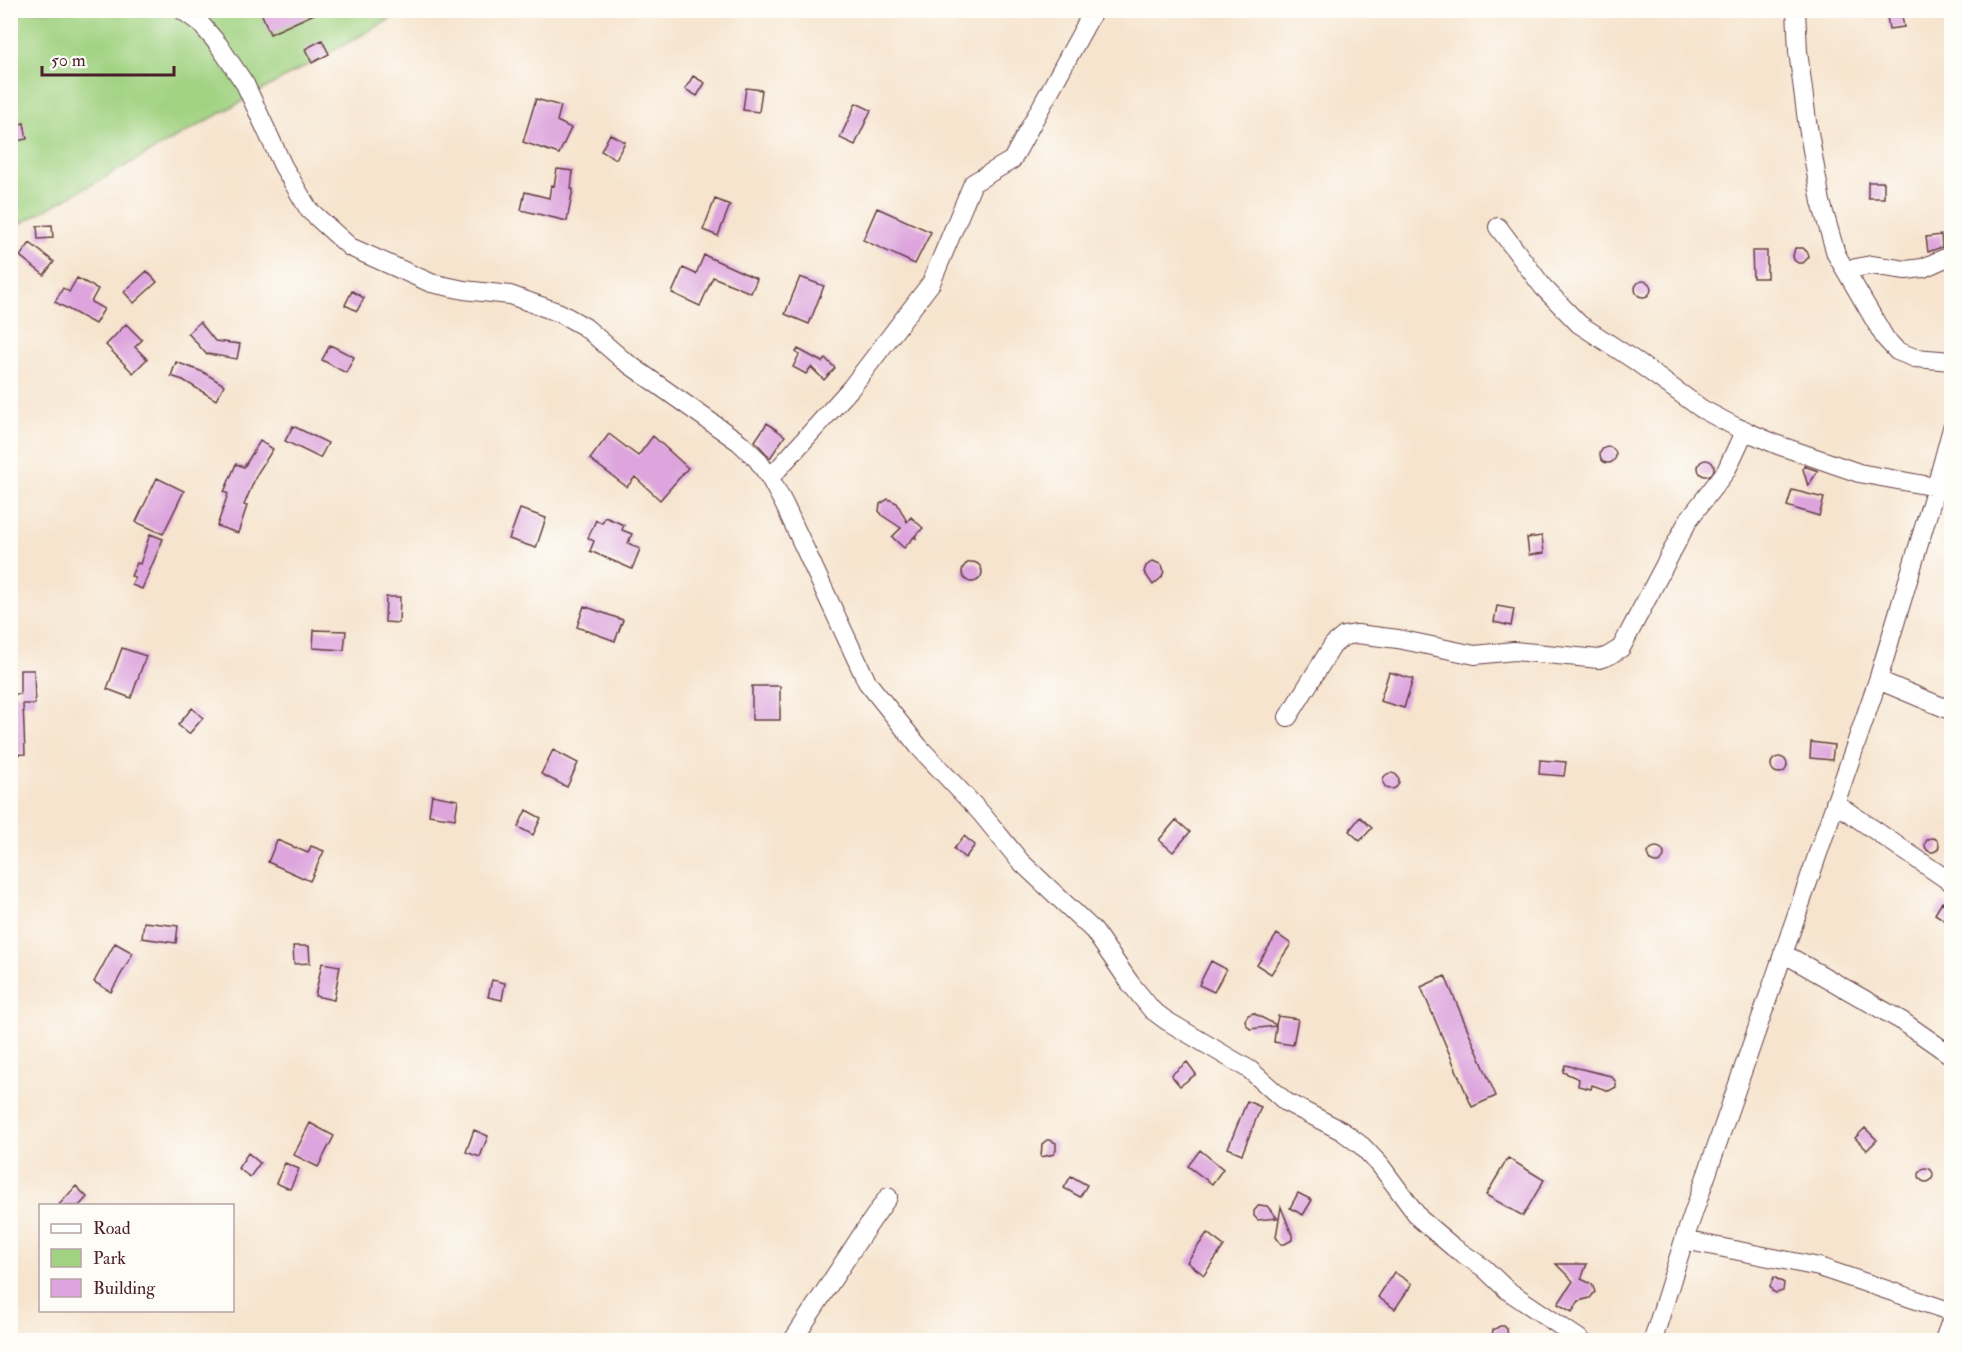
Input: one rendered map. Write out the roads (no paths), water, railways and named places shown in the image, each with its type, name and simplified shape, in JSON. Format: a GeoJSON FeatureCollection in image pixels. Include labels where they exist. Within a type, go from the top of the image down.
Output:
{"type":"FeatureCollection","features":[{"type":"Feature","properties":{"kind":"street"},"geometry":{"type":"LineString","coordinates":[[770,478],[851,388],[931,283],[973,183],[1012,160],[1094,10]]}},
{"type":"Feature","properties":{"kind":"street"},"geometry":{"type":"LineString","coordinates":[[1796,10],[1807,121],[1821,202],[1836,254],[1885,338],[1897,351],[1915,358],[1952,361]]}},
{"type":"Feature","properties":{"kind":"street"},"geometry":{"type":"LineString","coordinates":[[184,11],[200,23],[218,44],[245,84],[284,166],[309,210],[350,247],[431,283],[464,290],[510,295],[560,312],[585,327],[623,360],[739,442],[770,478],[867,682],[919,747],[981,813],[1020,861],[1094,931],[1152,1010],[1250,1070],[1286,1102],[1342,1131],[1362,1146],[1380,1165],[1420,1219],[1453,1247],[1484,1268],[1507,1290],[1581,1341]]}},
{"type":"Feature","properties":{"kind":"street"},"geometry":{"type":"LineString","coordinates":[[1498,227],[1543,287],[1579,324],[1702,409],[1779,445],[1859,473],[1944,488]]}},
{"type":"Feature","properties":{"kind":"street"},"geometry":{"type":"LineString","coordinates":[[1846,270],[1871,265],[1906,270],[1923,268],[1952,255]]}},
{"type":"Feature","properties":{"kind":"street"},"geometry":{"type":"LineString","coordinates":[[1653,1341],[1684,1240],[1944,488],[1952,428]]}},
{"type":"Feature","properties":{"kind":"street"},"geometry":{"type":"LineString","coordinates":[[1288,717],[1333,645],[1344,636],[1357,634],[1398,639],[1475,655],[1514,651],[1599,659],[1621,648],[1689,519],[1726,471],[1745,430]]}},
{"type":"Feature","properties":{"kind":"street"},"geometry":{"type":"LineString","coordinates":[[1878,680],[1952,711]]}},
{"type":"Feature","properties":{"kind":"street"},"geometry":{"type":"LineString","coordinates":[[1835,803],[1952,882]]}},
{"type":"Feature","properties":{"kind":"street"},"geometry":{"type":"LineString","coordinates":[[1783,953],[1902,1022],[1952,1056]]}},
{"type":"Feature","properties":{"kind":"street"},"geometry":{"type":"LineString","coordinates":[[793,1341],[888,1197]]}},
{"type":"Feature","properties":{"kind":"street"},"geometry":{"type":"LineString","coordinates":[[1684,1240],[1819,1267],[1952,1312]]}},
{"type":"Feature","properties":{"kind":"street"},"geometry":{"type":"LineString","coordinates":[[1944,1341],[1952,1318]]}}]}
